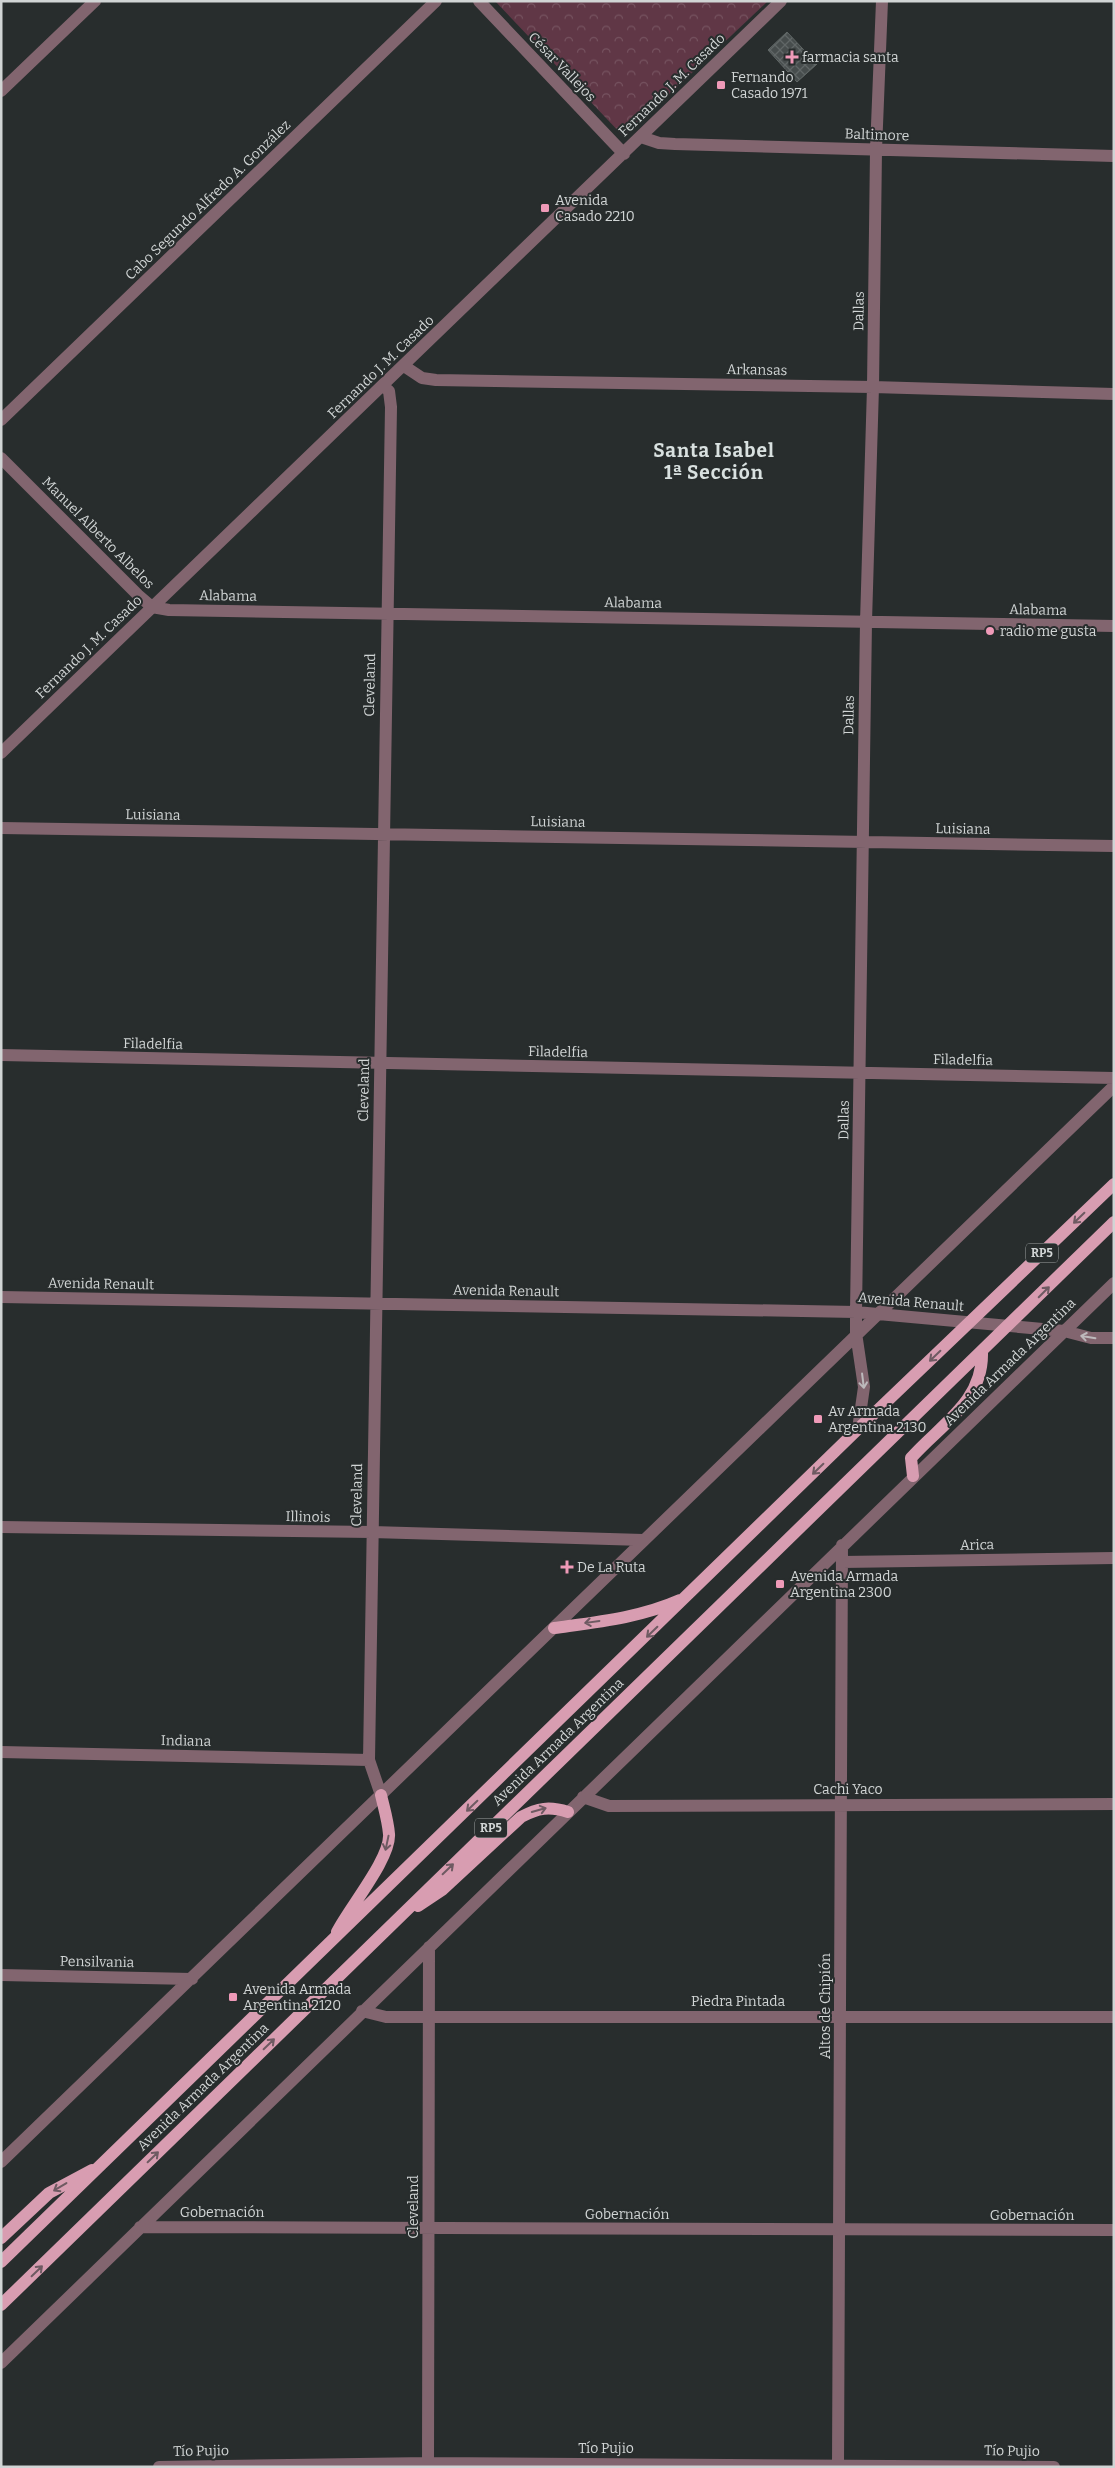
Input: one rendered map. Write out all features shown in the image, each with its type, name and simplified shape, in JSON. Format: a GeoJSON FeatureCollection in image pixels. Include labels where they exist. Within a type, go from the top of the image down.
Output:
{"type":"FeatureCollection","features":[{"type":"Feature","properties":{"kind":"main road","name":"Avenida Armada Argentina"},"geometry":{"type":"LineString","coordinates":[[1,2262],[689,1596],[858,1429],[1114,1184]]}},
{"type":"Feature","properties":{"kind":"main road","name":"Avenida Armada Argentina"},"geometry":{"type":"LineString","coordinates":[[1,2305],[391,1924],[982,1353],[1114,1222]]}},
{"type":"Feature","properties":{"kind":"main road"},"geometry":{"type":"LineString","coordinates":[[913,1476],[911,1458],[972,1394],[979,1380],[982,1353]]}},
{"type":"Feature","properties":{"kind":"main road"},"geometry":{"type":"LineString","coordinates":[[554,1628],[633,1617],[655,1611],[689,1596]]}},
{"type":"Feature","properties":{"kind":"main road"},"geometry":{"type":"LineString","coordinates":[[331,1943],[348,1912],[381,1864],[389,1835],[381,1795]]}},
{"type":"Feature","properties":{"kind":"main road"},"geometry":{"type":"LineString","coordinates":[[391,1924],[442,1890],[521,1817],[535,1810],[548,1807],[568,1812]]}},
{"type":"Feature","properties":{"kind":"main road"},"geometry":{"type":"LineString","coordinates":[[1,2238],[49,2193],[104,2164]]}},
{"type":"Feature","properties":{"kind":"street"},"geometry":{"type":"LineString","coordinates":[[1,91],[95,1]]}},
{"type":"Feature","properties":{"kind":"street","name":"Cabo Segundo Alfredo A. González"},"geometry":{"type":"LineString","coordinates":[[1,420],[436,1]]}},
{"type":"Feature","properties":{"kind":"street","name":"César Vallejos"},"geometry":{"type":"LineString","coordinates":[[479,1],[624,154]]}},
{"type":"Feature","properties":{"kind":"street","name":"Fernando J. M. Casado"},"geometry":{"type":"LineString","coordinates":[[1,753],[781,1]]}},
{"type":"Feature","properties":{"kind":"street","name":"Dallas"},"geometry":{"type":"LineString","coordinates":[[858,1429],[864,1387],[856,1333],[862,842],[873,387],[876,150],[882,1]]}},
{"type":"Feature","properties":{"kind":"street","name":"Baltimore"},"geometry":{"type":"LineString","coordinates":[[641,137],[659,143],[675,144],[1114,156]]}},
{"type":"Feature","properties":{"kind":"street","name":"Arkansas"},"geometry":{"type":"LineString","coordinates":[[404,366],[422,378],[436,380],[873,387],[1114,394]]}},
{"type":"Feature","properties":{"kind":"street","name":"Cleveland"},"geometry":{"type":"LineString","coordinates":[[381,1795],[369,1760],[386,612],[391,407],[389,391],[383,386]]}},
{"type":"Feature","properties":{"kind":"street","name":"Manuel Alberto Albelos"},"geometry":{"type":"LineString","coordinates":[[1,458],[152,607]]}},
{"type":"Feature","properties":{"kind":"street","name":"Alabama"},"geometry":{"type":"LineString","coordinates":[[152,607],[169,610],[386,612],[1114,626]]}},
{"type":"Feature","properties":{"kind":"street","name":"Luisiana"},"geometry":{"type":"LineString","coordinates":[[1,828],[1114,846]]}},
{"type":"Feature","properties":{"kind":"street","name":"Filadelfia"},"geometry":{"type":"LineString","coordinates":[[1,1055],[1114,1078]]}},
{"type":"Feature","properties":{"kind":"street"},"geometry":{"type":"LineString","coordinates":[[1,2162],[192,1979],[856,1333],[1114,1086]]}},
{"type":"Feature","properties":{"kind":"street","name":"Avenida Armada Argentina"},"geometry":{"type":"LineString","coordinates":[[1,2363],[1114,1283]]}},
{"type":"Feature","properties":{"kind":"street","name":"Avenida Renault"},"geometry":{"type":"LineString","coordinates":[[1,1297],[856,1312],[1064,1331],[1091,1338],[1114,1338]]}},
{"type":"Feature","properties":{"kind":"street","name":"Illinois"},"geometry":{"type":"LineString","coordinates":[[1,1527],[372,1532],[644,1540]]}},
{"type":"Feature","properties":{"kind":"street","name":"Altos de Chipión"},"geometry":{"type":"LineString","coordinates":[[838,2465],[842,1545]]}},
{"type":"Feature","properties":{"kind":"street","name":"Arica"},"geometry":{"type":"LineString","coordinates":[[842,1562],[1114,1558]]}},
{"type":"Feature","properties":{"kind":"street","name":"Indiana"},"geometry":{"type":"LineString","coordinates":[[1,1752],[369,1760]]}},
{"type":"Feature","properties":{"kind":"street","name":"Cachi Yaco"},"geometry":{"type":"LineString","coordinates":[[583,1797],[609,1806],[1114,1804]]}},
{"type":"Feature","properties":{"kind":"street","name":"Cleveland"},"geometry":{"type":"LineString","coordinates":[[428,2465],[429,1947]]}},
{"type":"Feature","properties":{"kind":"street","name":"Pensilvania"},"geometry":{"type":"LineString","coordinates":[[1,1975],[192,1979]]}},
{"type":"Feature","properties":{"kind":"street","name":"Piedra Pintada"},"geometry":{"type":"LineString","coordinates":[[362,2011],[386,2017],[1114,2017]]}},
{"type":"Feature","properties":{"kind":"street","name":"Gobernación"},"geometry":{"type":"LineString","coordinates":[[140,2227],[1114,2230]]}},
{"type":"Feature","properties":{"kind":"street","name":"Tío Pujio"},"geometry":{"type":"LineString","coordinates":[[159,2467],[428,2465],[1054,2467]]}},
{"type":"Feature","properties":{"kind":"green space"},"geometry":{"type":"Polygon","coordinates":[[[495,1],[768,1],[624,137],[495,1]]]}},
{"type":"Feature","properties":{"kind":"building","name":"farmacia santa"},"geometry":{"type":"Polygon","coordinates":[[[787,32],[817,64],[797,82],[768,50],[787,32]]]}},
{"type":"Feature","properties":{"kind":"place","name":"farmacia santa"},"geometry":{"type":"Point","coordinates":[792,57]}},
{"type":"Feature","properties":{"kind":"place","name":"Fernando Casado 1971"},"geometry":{"type":"Point","coordinates":[721,85]}},
{"type":"Feature","properties":{"kind":"place","name":"Avenida Casado 2210"},"geometry":{"type":"Point","coordinates":[545,208]}},
{"type":"Feature","properties":{"kind":"place","name":"radio me gusta"},"geometry":{"type":"Point","coordinates":[990,631]}},
{"type":"Feature","properties":{"kind":"place","name":"Av Armada Argentina 2130"},"geometry":{"type":"Point","coordinates":[818,1419]}},
{"type":"Feature","properties":{"kind":"place","name":"De La Ruta"},"geometry":{"type":"Point","coordinates":[567,1567]}},
{"type":"Feature","properties":{"kind":"place","name":"Avenida Armada Argentina 2300"},"geometry":{"type":"Point","coordinates":[780,1584]}},
{"type":"Feature","properties":{"kind":"place","name":"Avenida Armada Argentina 2120"},"geometry":{"type":"Point","coordinates":[233,1997]}},
{"type":"Feature","properties":{"kind":"district","name":"Santa Isabel 1ª Sección"},"geometry":{"type":"Point","coordinates":[714,461]}}]}
